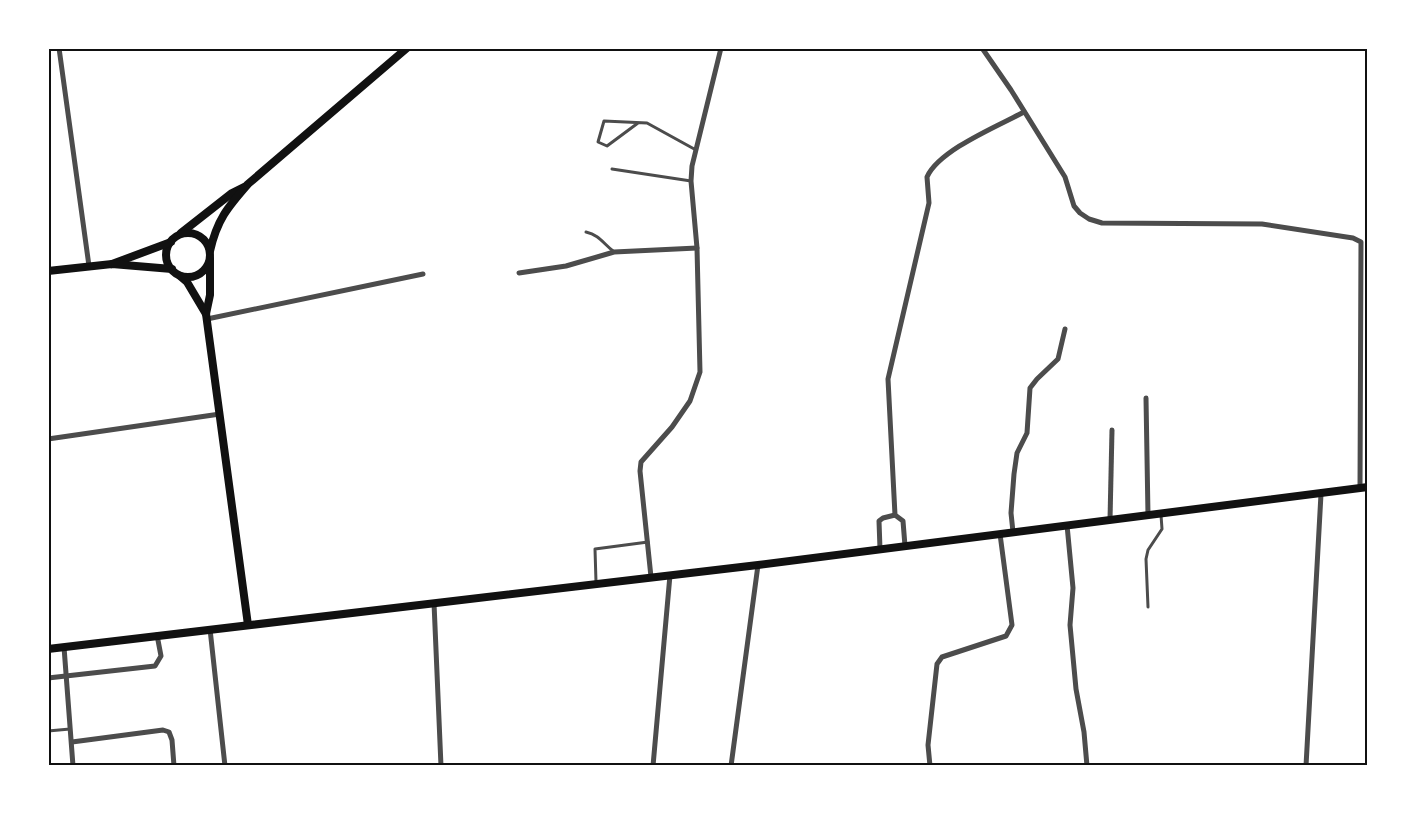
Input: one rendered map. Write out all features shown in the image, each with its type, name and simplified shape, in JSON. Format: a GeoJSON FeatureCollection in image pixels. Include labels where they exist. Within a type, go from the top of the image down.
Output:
{"type":"FeatureCollection","features":[{"type":"Feature","properties":{"kind":"main road"},"geometry":{"type":"LineString","coordinates":[[48,271],[112,264],[174,271],[191,276],[198,274],[208,265],[215,229],[228,207],[248,184],[407,48]]}},
{"type":"Feature","properties":{"kind":"main road"},"geometry":{"type":"LineString","coordinates":[[207,316],[187,282],[174,271],[166,256],[173,239],[232,193],[248,184]]}},
{"type":"Feature","properties":{"kind":"main road"},"geometry":{"type":"LineString","coordinates":[[112,264],[190,233],[204,239],[210,255],[210,295],[207,316],[248,625]]}},
{"type":"Feature","properties":{"kind":"main road"},"geometry":{"type":"LineString","coordinates":[[48,649],[758,565],[1364,488]]}},
{"type":"Feature","properties":{"kind":"street"},"geometry":{"type":"LineString","coordinates":[[59,48],[89,266]]}},
{"type":"Feature","properties":{"kind":"street"},"geometry":{"type":"LineString","coordinates":[[651,577],[641,462],[672,427],[690,401],[700,372],[697,248],[691,181],[696,150],[721,48]]}},
{"type":"Feature","properties":{"kind":"street"},"geometry":{"type":"LineString","coordinates":[[982,48],[1065,177],[1074,206],[1089,219],[1102,223],[1262,224],[1353,238],[1361,243],[1364,488]]}},
{"type":"Feature","properties":{"kind":"street"},"geometry":{"type":"LineString","coordinates":[[895,515],[888,379],[930,203],[927,177],[939,160],[953,150],[1024,112]]}},
{"type":"Feature","properties":{"kind":"street"},"geometry":{"type":"LineString","coordinates":[[519,273],[566,266],[614,252],[697,248]]}},
{"type":"Feature","properties":{"kind":"street"},"geometry":{"type":"LineString","coordinates":[[207,316],[423,274]]}},
{"type":"Feature","properties":{"kind":"street"},"geometry":{"type":"LineString","coordinates":[[1012,532],[1014,474],[1017,453],[1027,433],[1030,388],[1058,359],[1065,329]]}},
{"type":"Feature","properties":{"kind":"street"},"geometry":{"type":"LineString","coordinates":[[1146,398],[1148,515]]}},
{"type":"Feature","properties":{"kind":"street"},"geometry":{"type":"LineString","coordinates":[[48,439],[220,414]]}},
{"type":"Feature","properties":{"kind":"street"},"geometry":{"type":"LineString","coordinates":[[1110,520],[1112,430]]}},
{"type":"Feature","properties":{"kind":"street"},"geometry":{"type":"LineString","coordinates":[[1306,766],[1321,494]]}},
{"type":"Feature","properties":{"kind":"street"},"geometry":{"type":"LineString","coordinates":[[895,515],[903,521],[905,546]]}},
{"type":"Feature","properties":{"kind":"street"},"geometry":{"type":"LineString","coordinates":[[880,549],[879,521],[895,515]]}},
{"type":"Feature","properties":{"kind":"street"},"geometry":{"type":"LineString","coordinates":[[1067,525],[1073,588],[1070,625],[1087,766]]}},
{"type":"Feature","properties":{"kind":"street"},"geometry":{"type":"LineString","coordinates":[[930,766],[928,746],[936,664],[942,657],[1006,636],[1012,625],[1000,534]]}},
{"type":"Feature","properties":{"kind":"street"},"geometry":{"type":"LineString","coordinates":[[731,766],[758,565]]}},
{"type":"Feature","properties":{"kind":"street"},"geometry":{"type":"LineString","coordinates":[[653,766],[670,575]]}},
{"type":"Feature","properties":{"kind":"street"},"geometry":{"type":"LineString","coordinates":[[434,603],[441,766]]}},
{"type":"Feature","properties":{"kind":"street"},"geometry":{"type":"LineString","coordinates":[[210,629],[225,766]]}},
{"type":"Feature","properties":{"kind":"street"},"geometry":{"type":"LineString","coordinates":[[48,678],[155,666],[161,656],[157,635]]}},
{"type":"Feature","properties":{"kind":"street"},"geometry":{"type":"LineString","coordinates":[[64,647],[74,766]]}},
{"type":"Feature","properties":{"kind":"street"},"geometry":{"type":"LineString","coordinates":[[72,742],[164,730],[169,732],[172,740],[174,766]]}},
{"type":"Feature","properties":{"kind":"lane"},"geometry":{"type":"LineString","coordinates":[[638,123],[607,146],[598,142],[604,121],[647,123],[696,150]]}},
{"type":"Feature","properties":{"kind":"lane"},"geometry":{"type":"LineString","coordinates":[[612,169],[691,181]]}},
{"type":"Feature","properties":{"kind":"lane"},"geometry":{"type":"LineString","coordinates":[[586,232],[600,238],[614,252]]}},
{"type":"Feature","properties":{"kind":"lane"},"geometry":{"type":"LineString","coordinates":[[1148,607],[1146,559],[1148,550],[1162,529],[1161,514]]}},
{"type":"Feature","properties":{"kind":"lane"},"geometry":{"type":"LineString","coordinates":[[596,584],[595,549],[648,542]]}},
{"type":"Feature","properties":{"kind":"lane"},"geometry":{"type":"LineString","coordinates":[[48,731],[71,729]]}}]}
